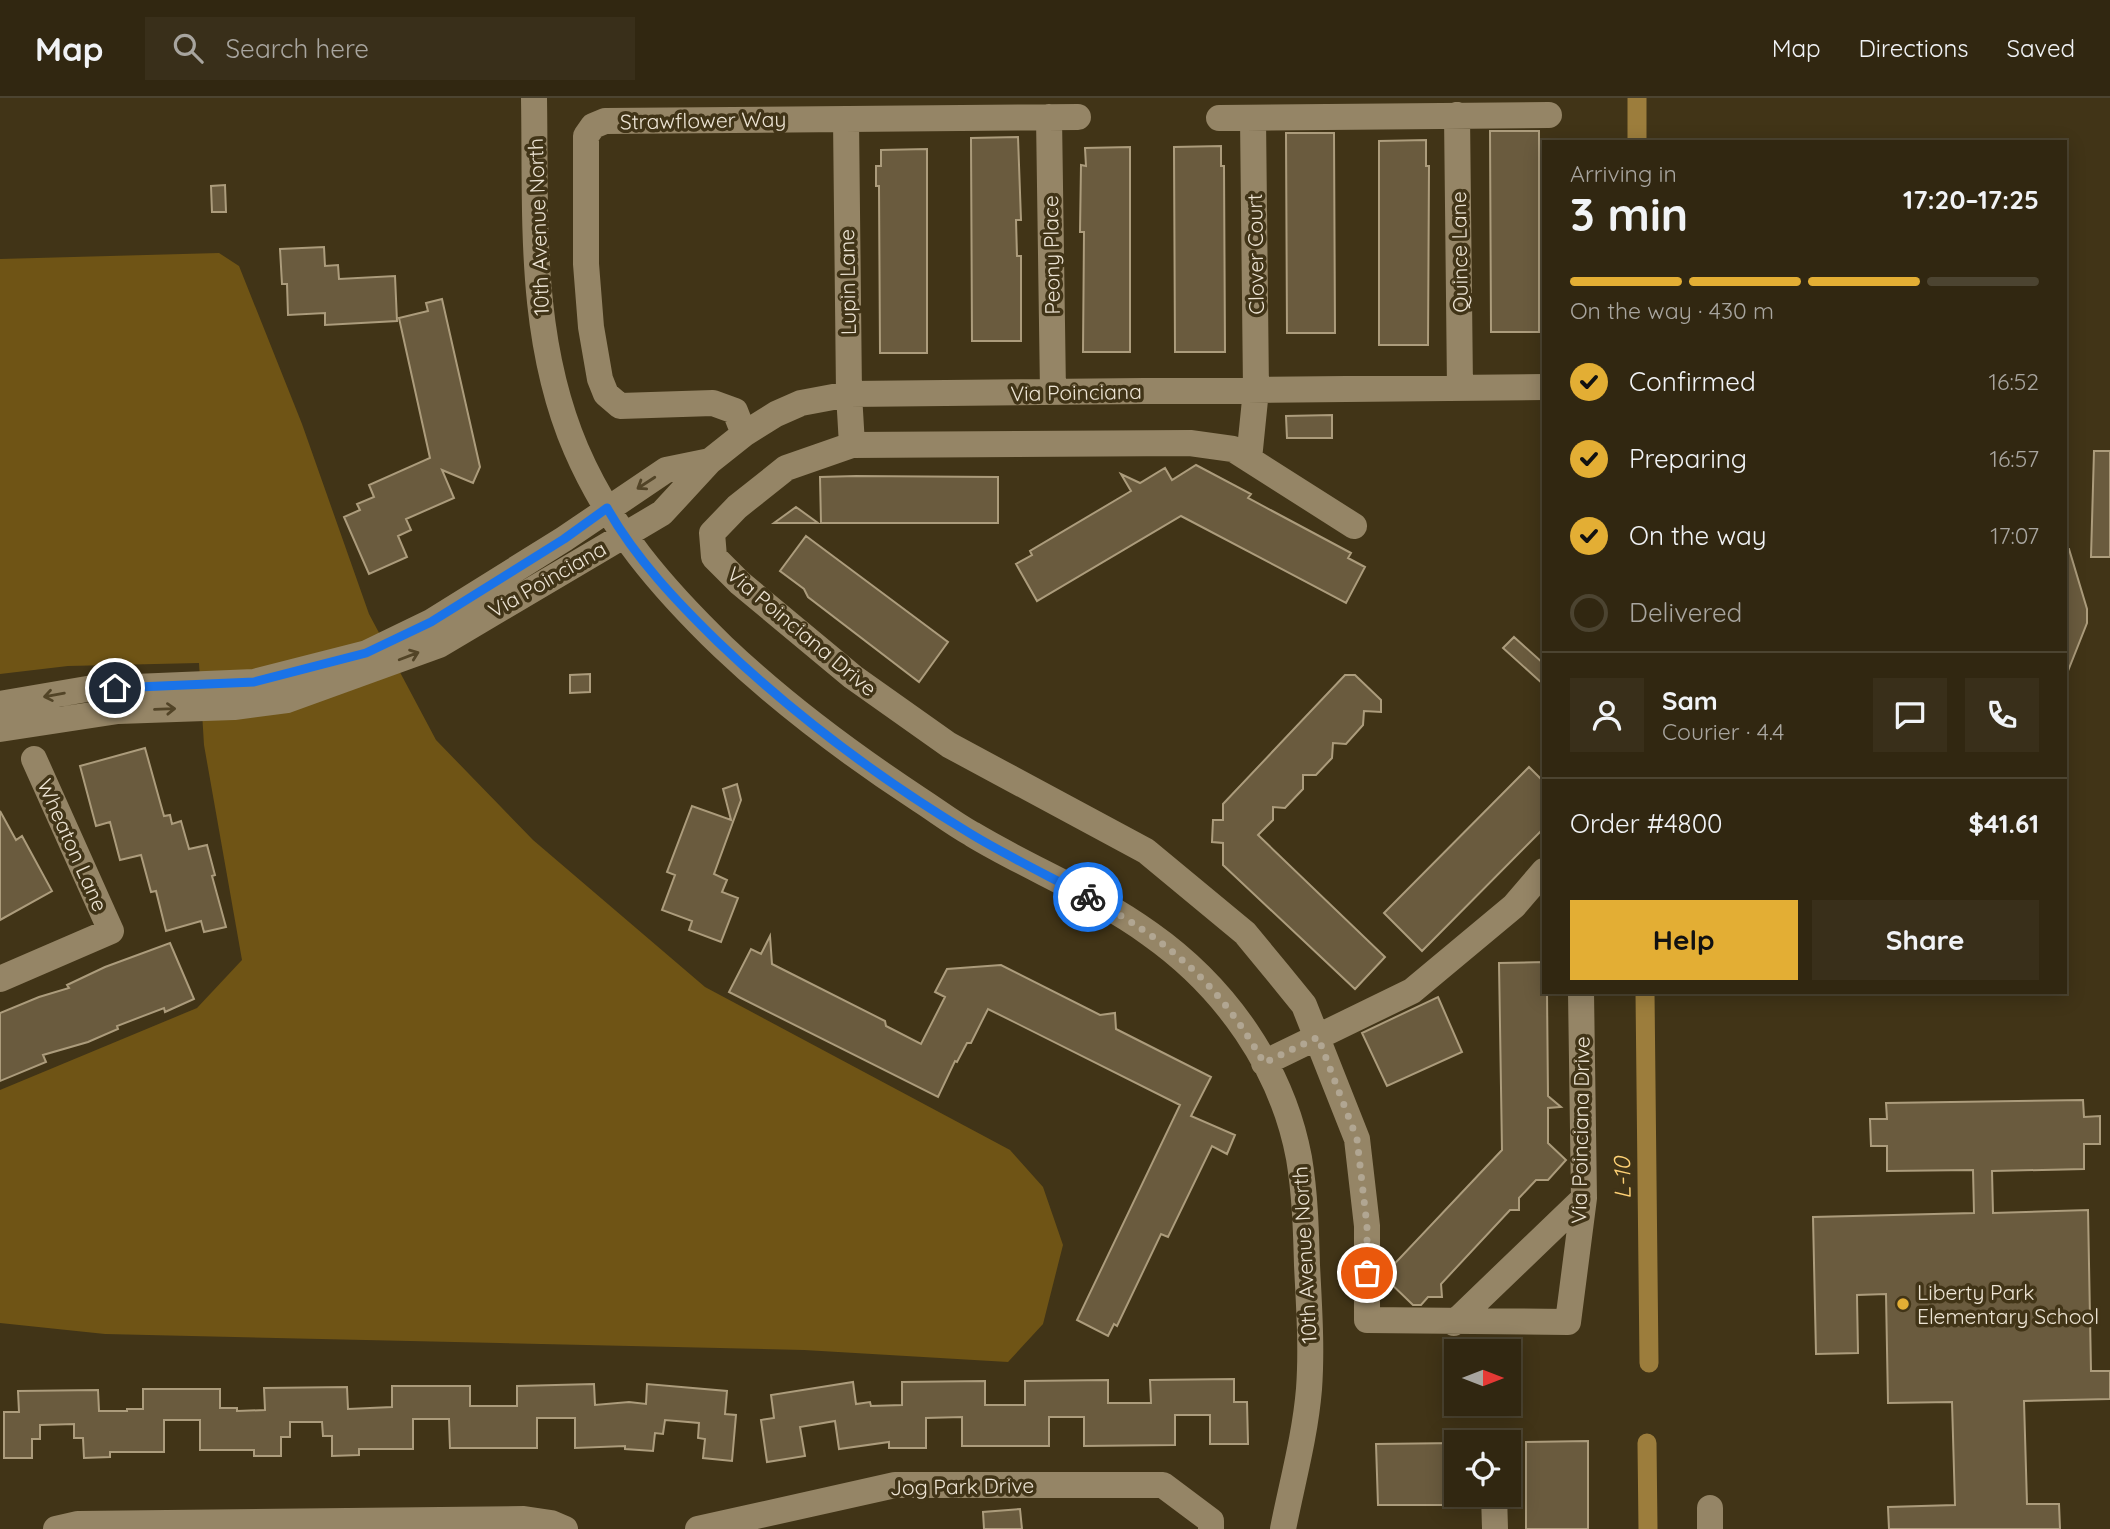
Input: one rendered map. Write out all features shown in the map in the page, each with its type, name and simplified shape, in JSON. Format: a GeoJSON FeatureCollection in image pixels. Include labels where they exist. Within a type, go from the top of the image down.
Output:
{"type":"FeatureCollection","features":[{"type":"Feature","properties":{"kind":"street","name":"10th Avenue North"},"geometry":{"type":"LineString","coordinates":[[534,98],[536,264],[540,315],[549,366],[564,416],[590,479],[622,535],[666,588],[752,675],[854,757],[971,834],[1131,921],[1183,958],[1239,1020],[1264,1063],[1286,1112],[1298,1154],[1305,1198],[1310,1328],[1308,1393],[1294,1485],[1283,1529]]}},
{"type":"Feature","properties":{"kind":"street"},"geometry":{"type":"LineString","coordinates":[[1219,118],[1549,115]]}},
{"type":"Feature","properties":{"kind":"street","name":"Quince Lane"},"geometry":{"type":"LineString","coordinates":[[1457,116],[1460,388]]}},
{"type":"Feature","properties":{"kind":"street","name":"Peony Place"},"geometry":{"type":"LineString","coordinates":[[1049,117],[1052,392]]}},
{"type":"Feature","properties":{"kind":"street","name":"Strawflower Way"},"geometry":{"type":"LineString","coordinates":[[744,434],[735,411],[713,403],[620,406],[606,394],[600,379],[591,327],[586,264],[586,136],[593,125],[605,121],[1078,117]]}},
{"type":"Feature","properties":{"kind":"street","name":"Clover Court"},"geometry":{"type":"LineString","coordinates":[[1254,118],[1256,390]]}},
{"type":"Feature","properties":{"kind":"street","name":"Lupin Lane"},"geometry":{"type":"LineString","coordinates":[[846,119],[852,445]]}},
{"type":"Feature","properties":{"kind":"street"},"geometry":{"type":"LineString","coordinates":[[1460,388],[1542,387]]}},
{"type":"Feature","properties":{"kind":"street","name":"Via Poinciana"},"geometry":{"type":"LineString","coordinates":[[0,704],[87,689],[254,682],[362,664],[439,645],[662,513],[710,461],[744,434],[776,414],[801,403],[849,394],[1460,388]]}},
{"type":"Feature","properties":{"kind":"street"},"geometry":{"type":"LineString","coordinates":[[1249,459],[1256,390]]}},
{"type":"Feature","properties":{"kind":"street","name":"Via Poinciana Drive"},"geometry":{"type":"LineString","coordinates":[[1354,526],[1233,449],[1190,443],[852,445],[786,468],[737,506],[712,533],[714,557],[740,583],[853,677],[949,745],[1146,851],[1245,933],[1304,1005],[1357,1139],[1367,1226],[1367,1321],[1567,1322],[1584,1198],[1581,994]]}},
{"type":"Feature","properties":{"kind":"street","name":"Via Poinciana"},"geometry":{"type":"LineString","coordinates":[[0,729],[118,711],[234,707],[287,700],[362,664],[564,539],[666,470],[710,461]]}},
{"type":"Feature","properties":{"kind":"street","name":"Wheaton Lane"},"geometry":{"type":"LineString","coordinates":[[0,979],[111,931],[34,759]]}},
{"type":"Feature","properties":{"kind":"street"},"geometry":{"type":"LineString","coordinates":[[1264,1063],[1412,991],[1514,906],[1542,873]]}},
{"type":"Feature","properties":{"kind":"street"},"geometry":{"type":"LineString","coordinates":[[1454,1323],[1584,1198]]}},
{"type":"Feature","properties":{"kind":"street","name":"Jog Park Drive"},"geometry":{"type":"LineString","coordinates":[[698,1529],[895,1485],[1163,1485],[1211,1521],[1211,1529]]}},
{"type":"Feature","properties":{"kind":"street"},"geometry":{"type":"LineString","coordinates":[[1494,1507],[1495,1529]]}},
{"type":"Feature","properties":{"kind":"street"},"geometry":{"type":"LineString","coordinates":[[57,1529],[78,1524],[524,1519],[537,1520],[565,1529]]}},
{"type":"Feature","properties":{"kind":"shaded area"},"geometry":{"type":"Polygon","coordinates":[[[219,253],[239,266],[302,424],[369,614],[436,740],[533,840],[705,987],[1010,1150],[1043,1187],[1063,1245],[1043,1324],[1008,1362],[804,1350],[105,1334],[0,1323],[0,1090],[197,1008],[242,960],[204,745],[199,663],[68,666],[0,674],[0,259],[219,253]]]}},
{"type":"Feature","properties":{"kind":"building"},"geometry":{"type":"Polygon","coordinates":[[[1490,131],[1539,131],[1539,332],[1491,332],[1490,131]]]}},
{"type":"Feature","properties":{"kind":"building"},"geometry":{"type":"Polygon","coordinates":[[[1286,133],[1334,133],[1335,333],[1287,333],[1286,133]]]}},
{"type":"Feature","properties":{"kind":"building"},"geometry":{"type":"Polygon","coordinates":[[[1018,137],[1021,220],[1016,220],[1017,256],[1021,256],[1021,341],[972,341],[971,138],[1018,137]]]}},
{"type":"Feature","properties":{"kind":"building"},"geometry":{"type":"Polygon","coordinates":[[[1426,140],[1426,166],[1429,166],[1428,345],[1379,345],[1379,141],[1426,140]]]}},
{"type":"Feature","properties":{"kind":"building"},"geometry":{"type":"Polygon","coordinates":[[[1221,146],[1221,166],[1224,166],[1225,352],[1175,352],[1174,147],[1221,146]]]}},
{"type":"Feature","properties":{"kind":"building"},"geometry":{"type":"Polygon","coordinates":[[[1130,147],[1130,352],[1083,352],[1084,232],[1080,232],[1081,165],[1086,166],[1085,148],[1130,147]]]}},
{"type":"Feature","properties":{"kind":"building"},"geometry":{"type":"Polygon","coordinates":[[[927,149],[927,353],[880,353],[879,186],[876,186],[876,166],[881,166],[881,150],[927,149]]]}},
{"type":"Feature","properties":{"kind":"building"},"geometry":{"type":"Polygon","coordinates":[[[225,185],[226,212],[212,212],[211,186],[225,185]]]}},
{"type":"Feature","properties":{"kind":"building"},"geometry":{"type":"Polygon","coordinates":[[[324,247],[325,266],[338,265],[339,279],[395,276],[397,321],[325,325],[325,313],[288,315],[287,284],[282,284],[280,249],[324,247]]]}},
{"type":"Feature","properties":{"kind":"building"},"geometry":{"type":"Polygon","coordinates":[[[442,299],[480,467],[473,483],[442,470],[454,498],[406,519],[411,530],[398,536],[407,557],[369,574],[344,517],[360,510],[357,504],[374,497],[369,485],[430,458],[399,318],[428,311],[426,303],[442,299]]]}},
{"type":"Feature","properties":{"kind":"building"},"geometry":{"type":"Polygon","coordinates":[[[1332,415],[1332,438],[1287,438],[1286,416],[1332,415]]]}},
{"type":"Feature","properties":{"kind":"building"},"geometry":{"type":"Polygon","coordinates":[[[2094,451],[2110,451],[2110,557],[2091,557],[2094,451]]]}},
{"type":"Feature","properties":{"kind":"building"},"geometry":{"type":"Polygon","coordinates":[[[1196,465],[1251,494],[1248,498],[1351,553],[1348,558],[1365,567],[1346,603],[1181,516],[1037,601],[1016,564],[1032,555],[1030,551],[1131,491],[1121,474],[1140,483],[1165,468],[1172,480],[1196,465]]]}},
{"type":"Feature","properties":{"kind":"building"},"geometry":{"type":"Polygon","coordinates":[[[820,477],[998,477],[998,523],[821,523],[820,477]]]}},
{"type":"Feature","properties":{"kind":"building"},"geometry":{"type":"Polygon","coordinates":[[[796,507],[818,523],[774,523],[796,507]]]}},
{"type":"Feature","properties":{"kind":"building"},"geometry":{"type":"Polygon","coordinates":[[[806,536],[948,642],[919,682],[808,597],[804,589],[780,571],[806,536]]]}},
{"type":"Feature","properties":{"kind":"building"},"geometry":{"type":"Polygon","coordinates":[[[2067,549],[2087,609],[2087,623],[2067,673],[2067,549]]]}},
{"type":"Feature","properties":{"kind":"building"},"geometry":{"type":"Polygon","coordinates":[[[1514,637],[1542,662],[1542,683],[1503,648],[1514,637]]]}},
{"type":"Feature","properties":{"kind":"building"},"geometry":{"type":"Polygon","coordinates":[[[590,674],[590,692],[570,693],[570,675],[590,674]]]}},
{"type":"Feature","properties":{"kind":"building"},"geometry":{"type":"Polygon","coordinates":[[[1345,675],[1355,675],[1381,700],[1381,712],[1364,711],[1363,725],[1346,744],[1333,743],[1332,758],[1316,775],[1303,775],[1303,789],[1285,808],[1273,807],[1273,820],[1258,835],[1385,957],[1355,989],[1223,865],[1223,843],[1212,842],[1213,820],[1223,820],[1223,804],[1345,675]]]}},
{"type":"Feature","properties":{"kind":"building"},"geometry":{"type":"Polygon","coordinates":[[[145,748],[164,816],[170,815],[172,824],[181,821],[189,849],[207,845],[215,875],[212,876],[226,927],[204,932],[201,921],[166,931],[156,891],[151,892],[141,855],[120,860],[110,822],[96,826],[80,766],[145,748]]]}},
{"type":"Feature","properties":{"kind":"building"},"geometry":{"type":"Polygon","coordinates":[[[1529,767],[1542,780],[1542,830],[1422,951],[1384,913],[1529,767]]]}},
{"type":"Feature","properties":{"kind":"building"},"geometry":{"type":"Polygon","coordinates":[[[737,784],[741,800],[714,874],[727,880],[722,892],[738,898],[721,942],[689,930],[692,921],[662,910],[675,875],[667,872],[692,806],[731,820],[723,789],[737,784]]]}},
{"type":"Feature","properties":{"kind":"building"},"geometry":{"type":"Polygon","coordinates":[[[0,811],[16,840],[22,836],[52,891],[0,920],[0,811]]]}},
{"type":"Feature","properties":{"kind":"building"},"geometry":{"type":"Polygon","coordinates":[[[770,936],[772,964],[885,1021],[886,1026],[921,1044],[945,997],[935,992],[947,969],[1001,965],[1100,1015],[1115,1013],[1116,1029],[1211,1077],[1191,1116],[1235,1135],[1227,1154],[1212,1146],[1168,1237],[1161,1234],[1117,1326],[1114,1324],[1108,1336],[1077,1320],[1180,1105],[988,1009],[971,1043],[967,1043],[957,1062],[955,1061],[938,1097],[729,992],[751,949],[761,954],[770,936]]]}},
{"type":"Feature","properties":{"kind":"building"},"geometry":{"type":"Polygon","coordinates":[[[170,943],[194,999],[165,1012],[164,1008],[117,1026],[118,1029],[88,1042],[43,1055],[46,1062],[0,1081],[0,1013],[69,988],[67,985],[105,967],[170,943]]]}},
{"type":"Feature","properties":{"kind":"building"},"geometry":{"type":"Polygon","coordinates":[[[1542,962],[1542,994],[1547,994],[1548,1096],[1561,1107],[1548,1108],[1548,1143],[1566,1160],[1548,1180],[1536,1180],[1519,1198],[1519,1210],[1510,1210],[1441,1284],[1442,1297],[1428,1297],[1421,1305],[1413,1305],[1383,1276],[1502,1150],[1499,963],[1542,962]]]}},
{"type":"Feature","properties":{"kind":"building"},"geometry":{"type":"Polygon","coordinates":[[[1438,997],[1462,1052],[1387,1086],[1362,1033],[1438,997]]]}},
{"type":"Feature","properties":{"kind":"building"},"geometry":{"type":"Polygon","coordinates":[[[2083,1100],[2084,1117],[2100,1116],[2100,1144],[2084,1144],[2084,1169],[1992,1171],[1993,1213],[2088,1210],[2091,1371],[2110,1371],[2110,1399],[2024,1401],[2027,1504],[2059,1504],[2060,1529],[1889,1529],[1888,1507],[1955,1505],[1952,1402],[1888,1403],[1886,1294],[1857,1295],[1858,1353],[1816,1354],[1813,1217],[1974,1213],[1973,1170],[1887,1171],[1887,1146],[1871,1146],[1870,1119],[1887,1119],[1886,1103],[2083,1100]]]}},
{"type":"Feature","properties":{"kind":"building"},"geometry":{"type":"Polygon","coordinates":[[[1234,1379],[1234,1402],[1247,1402],[1248,1444],[1210,1444],[1210,1415],[1175,1415],[1175,1445],[1084,1446],[1084,1417],[1049,1417],[1049,1446],[962,1446],[962,1417],[926,1418],[926,1448],[889,1448],[889,1442],[839,1449],[835,1421],[800,1427],[805,1456],[767,1462],[761,1420],[774,1418],[771,1395],[853,1382],[856,1404],[870,1402],[871,1406],[902,1405],[902,1382],[985,1381],[985,1405],[1025,1405],[1025,1381],[1108,1380],[1108,1403],[1151,1403],[1150,1380],[1234,1379]]]}},
{"type":"Feature","properties":{"kind":"building"},"geometry":{"type":"Polygon","coordinates":[[[594,1384],[595,1405],[629,1402],[646,1404],[647,1384],[727,1391],[725,1414],[736,1415],[732,1461],[703,1458],[705,1439],[698,1438],[699,1423],[665,1420],[663,1434],[655,1433],[653,1451],[625,1449],[625,1446],[575,1448],[575,1418],[537,1418],[537,1448],[450,1448],[449,1419],[413,1419],[413,1449],[359,1449],[359,1455],[332,1456],[332,1436],[323,1436],[322,1422],[290,1422],[290,1437],[281,1437],[281,1456],[254,1456],[254,1450],[200,1450],[200,1420],[164,1420],[164,1452],[110,1452],[110,1457],[84,1458],[83,1438],[74,1438],[74,1424],[40,1425],[40,1439],[32,1439],[32,1458],[4,1458],[4,1412],[19,1412],[18,1391],[98,1390],[99,1411],[127,1411],[143,1409],[143,1389],[220,1389],[220,1408],[237,1408],[237,1411],[265,1410],[264,1388],[347,1387],[348,1409],[392,1407],[392,1386],[470,1386],[470,1406],[517,1406],[517,1386],[594,1384]]]}},
{"type":"Feature","properties":{"kind":"building"},"geometry":{"type":"Polygon","coordinates":[[[1588,1441],[1588,1529],[1526,1529],[1526,1442],[1588,1441]]]}},
{"type":"Feature","properties":{"kind":"building"},"geometry":{"type":"Polygon","coordinates":[[[1444,1443],[1444,1505],[1378,1505],[1376,1444],[1444,1443]]]}},
{"type":"Feature","properties":{"kind":"building"},"geometry":{"type":"Polygon","coordinates":[[[1020,1509],[1022,1529],[984,1529],[983,1512],[1020,1509]]]}},
{"type":"Feature","properties":{"kind":"waterway","name":"L-10"},"geometry":{"type":"LineString","coordinates":[[1637,98],[1637,140]]}},
{"type":"Feature","properties":{"kind":"waterway","name":"L-10"},"geometry":{"type":"LineString","coordinates":[[1645,994],[1649,1363]]}},
{"type":"Feature","properties":{"kind":"waterway","name":"L-10"},"geometry":{"type":"LineString","coordinates":[[1647,1443],[1648,1529]]}},
{"type":"Feature","properties":{"kind":"way so far"},"geometry":{"type":"LineString","coordinates":[[1088,897],[1148,932],[1183,958],[1239,1020],[1264,1063],[1318,1037],[1357,1139],[1367,1226],[1367,1273]]}},
{"type":"Feature","properties":{"kind":"place","name":"Liberty Park Elementary School"},"geometry":{"type":"Point","coordinates":[1903,1304]}},
{"type":"Feature","properties":{"kind":"route"},"geometry":{"type":"LineString","coordinates":[[115,688],[254,682],[366,653],[431,622],[564,539],[607,508],[622,535],[666,588],[752,675],[796,712],[854,757],[971,834],[1088,897]]}}]}
